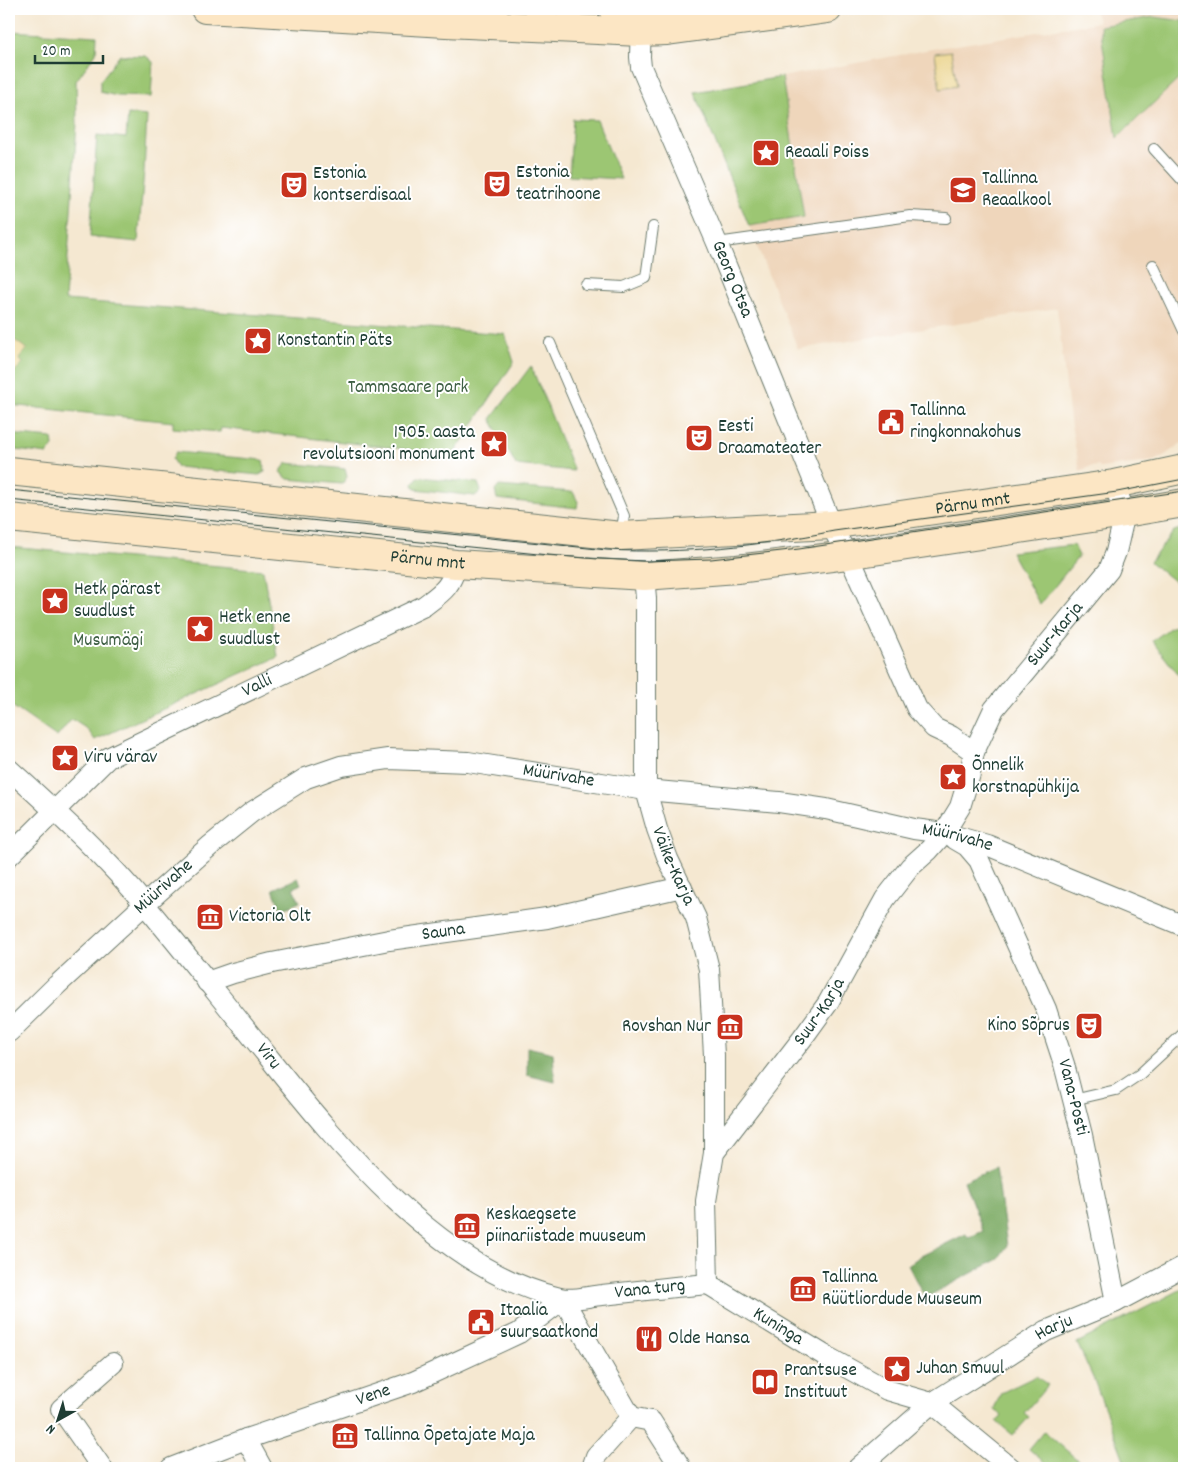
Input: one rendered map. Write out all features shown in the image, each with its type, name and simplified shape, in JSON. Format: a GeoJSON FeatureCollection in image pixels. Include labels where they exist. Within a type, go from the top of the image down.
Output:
{"type":"FeatureCollection","features":[{"type":"Feature","properties":{"kind":"main road"},"geometry":{"type":"LineString","coordinates":[[204,9],[350,13],[453,19],[641,17],[674,11],[708,9]]}},
{"type":"Feature","properties":{"kind":"main road"},"geometry":{"type":"LineString","coordinates":[[613,9],[641,17],[667,31],[828,9]]}},
{"type":"Feature","properties":{"kind":"main road","name":"Pärnu mnt"},"geometry":{"type":"LineString","coordinates":[[9,471],[621,536],[831,524],[1114,484],[1184,469]]}},
{"type":"Feature","properties":{"kind":"main road","name":"Pärnu mnt"},"geometry":{"type":"LineString","coordinates":[[9,518],[456,564],[644,576],[737,569],[847,555],[1126,514],[1184,503]]}},
{"type":"Feature","properties":{"kind":"street","name":"Georg Otsa"},"geometry":{"type":"LineString","coordinates":[[641,17],[641,67],[717,243],[831,524]]}},
{"type":"Feature","properties":{"kind":"street"},"geometry":{"type":"LineString","coordinates":[[1114,484],[1126,514]]}},
{"type":"Feature","properties":{"kind":"street","name":"Suur-Karja"},"geometry":{"type":"LineString","coordinates":[[708,1284],[706,1201],[714,1153],[828,1003],[884,899],[910,868],[944,833],[960,807],[970,774],[974,752],[994,709],[1109,570],[1126,514]]}},
{"type":"Feature","properties":{"kind":"street"},"geometry":{"type":"LineString","coordinates":[[831,524],[854,567],[917,709],[934,728],[951,736],[974,752]]}},
{"type":"Feature","properties":{"kind":"street","name":"Valli"},"geometry":{"type":"LineString","coordinates":[[9,856],[108,758],[424,606],[443,592],[454,578],[456,564]]}},
{"type":"Feature","properties":{"kind":"street","name":"Väike-Karja"},"geometry":{"type":"LineString","coordinates":[[644,576],[646,598],[646,790],[668,860],[696,918],[709,969],[714,1055],[714,1153]]}},
{"type":"Feature","properties":{"kind":"street","name":"Müürivahe"},"geometry":{"type":"LineString","coordinates":[[9,1032],[145,904],[211,845],[252,812],[306,778],[341,766],[388,759],[468,762],[646,790],[826,809],[914,829],[944,833],[987,845],[1184,926]]}},
{"type":"Feature","properties":{"kind":"street","name":"Viru"},"geometry":{"type":"LineString","coordinates":[[9,769],[89,843],[145,904],[305,1103],[370,1175],[431,1232],[457,1251],[500,1276],[525,1287],[563,1299]]}},
{"type":"Feature","properties":{"kind":"street","name":"Vana-Posti"},"geometry":{"type":"LineString","coordinates":[[944,833],[967,846],[979,860],[1046,1009],[1074,1100],[1116,1302]]}},
{"type":"Feature","properties":{"kind":"street","name":"Sauna"},"geometry":{"type":"LineString","coordinates":[[207,982],[272,963],[389,940],[547,918],[682,887]]}},
{"type":"Feature","properties":{"kind":"street","name":"Harju"},"geometry":{"type":"LineString","coordinates":[[858,1468],[932,1403],[1046,1330],[1116,1302],[1184,1266]]}},
{"type":"Feature","properties":{"kind":"street","name":"Vana turg"},"geometry":{"type":"LineString","coordinates":[[563,1299],[708,1284]]}},
{"type":"Feature","properties":{"kind":"street","name":"Kuninga"},"geometry":{"type":"LineString","coordinates":[[708,1284],[824,1355],[887,1390],[932,1403]]}},
{"type":"Feature","properties":{"kind":"street"},"geometry":{"type":"LineString","coordinates":[[563,1299],[631,1417],[651,1421],[681,1468]]}},
{"type":"Feature","properties":{"kind":"street","name":"Vene"},"geometry":{"type":"LineString","coordinates":[[171,1468],[413,1382],[519,1333],[563,1299]]}},
{"type":"Feature","properties":{"kind":"street"},"geometry":{"type":"LineString","coordinates":[[102,1468],[61,1409],[113,1363]]}},
{"type":"Feature","properties":{"kind":"street"},"geometry":{"type":"LineString","coordinates":[[932,1403],[1011,1468]]}},
{"type":"Feature","properties":{"kind":"street"},"geometry":{"type":"LineString","coordinates":[[593,1465],[631,1417]]}},
{"type":"Feature","properties":{"kind":"street"},"geometry":{"type":"LineString","coordinates":[[246,1440],[262,1468]]}},
{"type":"Feature","properties":{"kind":"lane"},"geometry":{"type":"LineString","coordinates":[[1154,149],[1184,182]]}},
{"type":"Feature","properties":{"kind":"lane"},"geometry":{"type":"LineString","coordinates":[[717,243],[910,216],[946,218]]}},
{"type":"Feature","properties":{"kind":"lane"},"geometry":{"type":"LineString","coordinates":[[586,284],[624,287],[646,278],[653,227]]}},
{"type":"Feature","properties":{"kind":"lane"},"geometry":{"type":"LineString","coordinates":[[1153,265],[1184,332]]}},
{"type":"Feature","properties":{"kind":"lane"},"geometry":{"type":"LineString","coordinates":[[550,343],[624,516],[621,536]]}},
{"type":"Feature","properties":{"kind":"lane"},"geometry":{"type":"LineString","coordinates":[[1074,1100],[1116,1090],[1140,1074],[1184,1033]]}},
{"type":"Feature","properties":{"kind":"shaded area","name":"Tallinna Reaalkool"},"geometry":{"type":"Polygon","coordinates":[[[1093,9],[1184,9],[1184,443],[1154,461],[1100,468],[1098,466],[1089,467],[1080,471],[1070,420],[1057,308],[798,349],[749,226],[804,217],[782,77],[932,49],[1099,22],[1093,9]]]}},
{"type":"Feature","properties":{"kind":"green space"},"geometry":{"type":"Polygon","coordinates":[[[1154,17],[1184,21],[1184,74],[1117,138],[1100,26],[1154,17]]]}},
{"type":"Feature","properties":{"kind":"green space","name":"Tammsaare park"},"geometry":{"type":"Polygon","coordinates":[[[9,31],[97,36],[96,53],[76,81],[77,123],[65,300],[505,334],[514,362],[453,455],[448,457],[439,456],[439,453],[221,428],[220,432],[173,428],[173,422],[9,405],[9,31]]]}},
{"type":"Feature","properties":{"kind":"green space"},"geometry":{"type":"Polygon","coordinates":[[[120,55],[146,56],[153,62],[151,97],[117,96],[100,92],[100,81],[120,55]]]}},
{"type":"Feature","properties":{"kind":"green space"},"geometry":{"type":"Polygon","coordinates":[[[782,77],[804,217],[749,226],[695,92],[782,77]]]}},
{"type":"Feature","properties":{"kind":"green space"},"geometry":{"type":"Polygon","coordinates":[[[128,114],[147,116],[138,242],[90,237],[97,135],[126,138],[128,114]]]}},
{"type":"Feature","properties":{"kind":"green space"},"geometry":{"type":"Polygon","coordinates":[[[573,119],[597,120],[621,179],[569,176],[573,119]]]}},
{"type":"Feature","properties":{"kind":"green space"},"geometry":{"type":"Polygon","coordinates":[[[531,366],[574,471],[516,465],[491,419],[531,366]]]}},
{"type":"Feature","properties":{"kind":"green space"},"geometry":{"type":"Polygon","coordinates":[[[9,434],[52,438],[53,446],[47,454],[9,449],[9,434]]]}},
{"type":"Feature","properties":{"kind":"green space"},"geometry":{"type":"Polygon","coordinates":[[[176,452],[263,460],[265,472],[259,475],[177,467],[172,459],[176,452]]]}},
{"type":"Feature","properties":{"kind":"green space"},"geometry":{"type":"Polygon","coordinates":[[[287,463],[345,469],[347,477],[342,484],[288,479],[280,472],[287,463]]]}},
{"type":"Feature","properties":{"kind":"green space"},"geometry":{"type":"Polygon","coordinates":[[[418,477],[478,483],[481,491],[475,496],[415,489],[413,484],[418,477]]]}},
{"type":"Feature","properties":{"kind":"green space"},"geometry":{"type":"Polygon","coordinates":[[[499,486],[573,492],[578,502],[577,508],[497,499],[495,491],[499,486]]]}},
{"type":"Feature","properties":{"kind":"green space"},"geometry":{"type":"Polygon","coordinates":[[[1184,528],[1184,589],[1150,562],[1174,531],[1184,528]]]}},
{"type":"Feature","properties":{"kind":"green space"},"geometry":{"type":"Polygon","coordinates":[[[1074,545],[1079,556],[1040,605],[1011,552],[1074,545]]]}},
{"type":"Feature","properties":{"kind":"green space","name":"Musumägi"},"geometry":{"type":"Polygon","coordinates":[[[9,547],[263,570],[278,657],[95,740],[87,729],[73,720],[57,737],[9,704],[9,547]]]}},
{"type":"Feature","properties":{"kind":"green space"},"geometry":{"type":"Polygon","coordinates":[[[1181,622],[1184,622],[1184,682],[1152,641],[1181,622]]]}},
{"type":"Feature","properties":{"kind":"green space"},"geometry":{"type":"Polygon","coordinates":[[[298,878],[301,884],[293,888],[300,902],[281,910],[273,889],[298,878]]]}},
{"type":"Feature","properties":{"kind":"green space"},"geometry":{"type":"Polygon","coordinates":[[[527,1047],[553,1053],[555,1082],[527,1075],[527,1047]]]}},
{"type":"Feature","properties":{"kind":"green space"},"geometry":{"type":"Polygon","coordinates":[[[996,1167],[1007,1246],[998,1259],[925,1298],[908,1265],[919,1257],[966,1234],[968,1238],[983,1231],[964,1181],[996,1167]]]}},
{"type":"Feature","properties":{"kind":"green space"},"geometry":{"type":"Polygon","coordinates":[[[1184,1288],[1184,1468],[1123,1468],[1126,1465],[1094,1380],[1077,1343],[1184,1288]]]}},
{"type":"Feature","properties":{"kind":"green space"},"geometry":{"type":"Polygon","coordinates":[[[1036,1376],[1048,1385],[1024,1413],[1029,1417],[1013,1435],[997,1422],[1002,1416],[994,1409],[1001,1393],[1036,1376]]]}},
{"type":"Feature","properties":{"kind":"green space"},"geometry":{"type":"Polygon","coordinates":[[[1044,1431],[1087,1468],[1051,1468],[1029,1449],[1044,1431]]]}},
{"type":"Feature","properties":{"kind":"sand"},"geometry":{"type":"Polygon","coordinates":[[[951,51],[957,86],[940,89],[935,53],[951,51]]]}},
{"type":"Feature","properties":{"kind":"sand"},"geometry":{"type":"Polygon","coordinates":[[[13,339],[27,349],[19,359],[23,363],[10,376],[9,345],[13,339]]]}},
{"type":"Feature","properties":{"kind":"tram line"},"geometry":{"type":"LineString","coordinates":[[9,490],[607,550],[664,551],[750,545],[834,531],[1117,492],[1184,479]]}},
{"type":"Feature","properties":{"kind":"tram line"},"geometry":{"type":"LineString","coordinates":[[9,500],[548,555],[647,561],[711,559],[799,549],[1184,491]]}},
{"type":"Feature","properties":{"kind":"place","name":"Reaali Poiss"},"geometry":{"type":"Point","coordinates":[766,153]}},
{"type":"Feature","properties":{"kind":"place","name":"Estonia teatrihoone"},"geometry":{"type":"Point","coordinates":[497,184]}},
{"type":"Feature","properties":{"kind":"place","name":"Estonia kontserdisaal"},"geometry":{"type":"Point","coordinates":[294,185]}},
{"type":"Feature","properties":{"kind":"place","name":"Tallinna Reaalkool"},"geometry":{"type":"Point","coordinates":[963,190]}},
{"type":"Feature","properties":{"kind":"place","name":"Konstantin Päts"},"geometry":{"type":"Point","coordinates":[258,341]}},
{"type":"Feature","properties":{"kind":"place","name":"Tallinna ringkonnakohus"},"geometry":{"type":"Point","coordinates":[891,422]}},
{"type":"Feature","properties":{"kind":"place","name":"Eesti Draamateater"},"geometry":{"type":"Point","coordinates":[699,438]}},
{"type":"Feature","properties":{"kind":"place","name":"1905. aasta revolutsiooni monument"},"geometry":{"type":"Point","coordinates":[494,444]}},
{"type":"Feature","properties":{"kind":"place","name":"Hetk pärast suudlust"},"geometry":{"type":"Point","coordinates":[55,601]}},
{"type":"Feature","properties":{"kind":"place","name":"Hetk enne suudlust"},"geometry":{"type":"Point","coordinates":[200,629]}},
{"type":"Feature","properties":{"kind":"place","name":"Viru värav"},"geometry":{"type":"Point","coordinates":[65,758]}},
{"type":"Feature","properties":{"kind":"place","name":"Õnnelik korstnapühkija"},"geometry":{"type":"Point","coordinates":[953,777]}},
{"type":"Feature","properties":{"kind":"place","name":"Victoria Olt"},"geometry":{"type":"Point","coordinates":[210,917]}},
{"type":"Feature","properties":{"kind":"place","name":"Kino Sõprus"},"geometry":{"type":"Point","coordinates":[1089,1026]}},
{"type":"Feature","properties":{"kind":"place","name":"Rovshan Nur"},"geometry":{"type":"Point","coordinates":[730,1027]}},
{"type":"Feature","properties":{"kind":"place","name":"Keskaegsete piinariistade muuseum"},"geometry":{"type":"Point","coordinates":[467,1226]}},
{"type":"Feature","properties":{"kind":"place","name":"Tallinna Rüütliordude Muuseum"},"geometry":{"type":"Point","coordinates":[803,1289]}},
{"type":"Feature","properties":{"kind":"place","name":"Itaalia suursaatkond"},"geometry":{"type":"Point","coordinates":[481,1322]}},
{"type":"Feature","properties":{"kind":"place","name":"Olde Hansa"},"geometry":{"type":"Point","coordinates":[649,1339]}},
{"type":"Feature","properties":{"kind":"place","name":"Juhan Smuul"},"geometry":{"type":"Point","coordinates":[897,1369]}},
{"type":"Feature","properties":{"kind":"place","name":"Prantsuse Instituut"},"geometry":{"type":"Point","coordinates":[765,1382]}},
{"type":"Feature","properties":{"kind":"place","name":"Tallinna Õpetajate Maja"},"geometry":{"type":"Point","coordinates":[345,1436]}}]}
